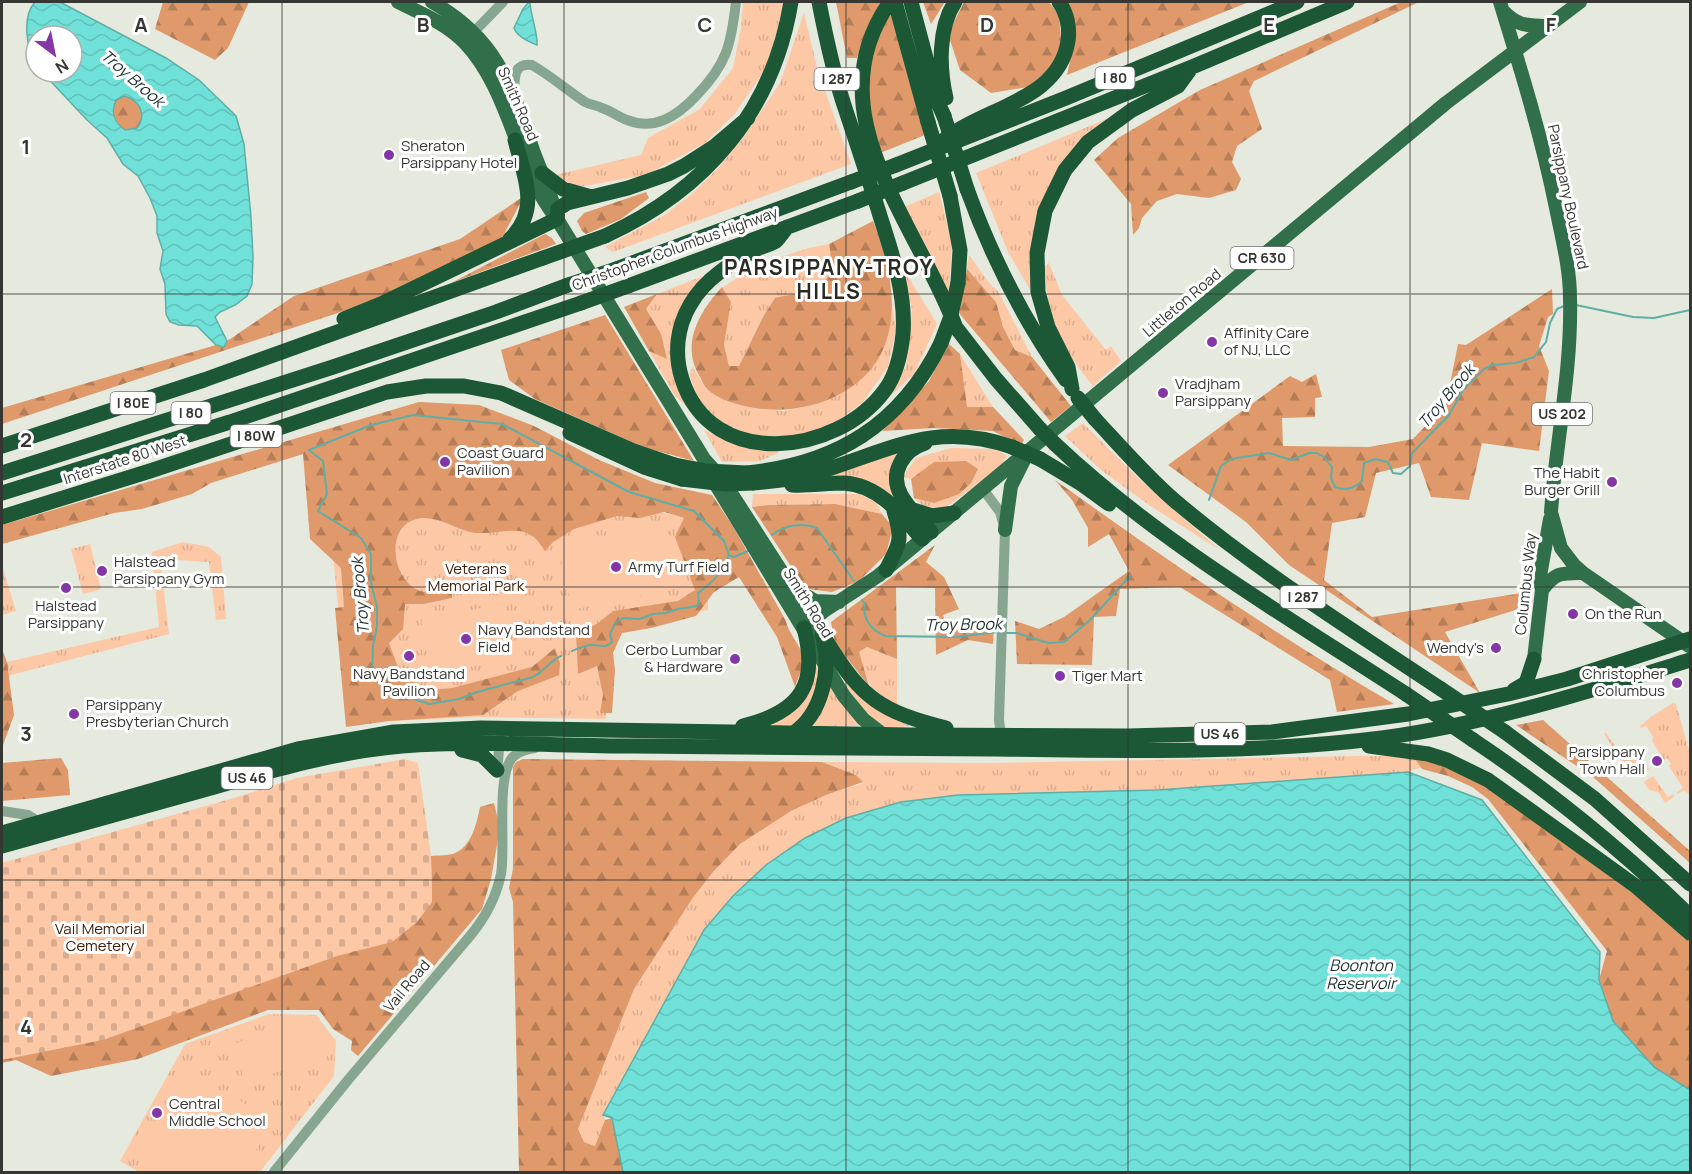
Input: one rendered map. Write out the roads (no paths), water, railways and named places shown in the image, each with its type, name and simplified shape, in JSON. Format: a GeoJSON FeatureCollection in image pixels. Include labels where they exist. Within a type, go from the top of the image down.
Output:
{"type":"FeatureCollection","features":[{"type":"Feature","properties":{"kind":"highway"},"geometry":{"type":"LineString","coordinates":[[264,358],[605,236],[641,218],[688,185],[717,157],[748,118],[766,85],[778,56],[791,2]]}},
{"type":"Feature","properties":{"kind":"highway","name":"I 287"},"geometry":{"type":"LineString","coordinates":[[819,2],[845,108],[861,155],[914,262],[956,328],[996,379],[1040,429],[1143,520],[1406,694],[1580,818],[1690,916]]}},
{"type":"Feature","properties":{"kind":"highway"},"geometry":{"type":"LineString","coordinates":[[890,2],[876,23],[863,61],[861,93],[866,126],[897,205],[945,299],[956,328]]}},
{"type":"Feature","properties":{"kind":"highway","name":"I 287"},"geometry":{"type":"LineString","coordinates":[[911,2],[938,103],[989,247],[1020,309],[1053,363],[1095,419],[1174,500],[1213,531],[1272,576],[1505,732],[1595,799],[1690,884]]}},
{"type":"Feature","properties":{"kind":"highway"},"geometry":{"type":"LineString","coordinates":[[944,116],[946,99],[942,75],[942,48],[948,16],[955,2]]}},
{"type":"Feature","properties":{"kind":"highway"},"geometry":{"type":"LineString","coordinates":[[931,152],[955,131],[1030,93],[1054,74],[1065,54],[1069,37],[1066,15],[1059,2]]}},
{"type":"Feature","properties":{"kind":"highway","name":"Christopher Columbus Highway"},"geometry":{"type":"LineString","coordinates":[[2,473],[311,374],[615,269],[931,152],[1298,2]]}},
{"type":"Feature","properties":{"kind":"highway","name":"Christopher Columbus Highway"},"geometry":{"type":"LineString","coordinates":[[2,494],[252,414],[628,286],[858,201],[1192,68],[1347,2]]}},
{"type":"Feature","properties":{"kind":"highway"},"geometry":{"type":"LineString","coordinates":[[362,401],[390,400],[428,394],[459,394],[497,401],[657,472],[682,479],[725,484],[814,460],[862,436],[894,410],[927,368],[941,343],[950,319],[958,283],[960,250],[950,196],[897,8]]}},
{"type":"Feature","properties":{"kind":"highway"},"geometry":{"type":"LineString","coordinates":[[1075,393],[1068,367],[1048,327],[1038,292],[1036,253],[1045,211],[1065,170],[1088,142],[1132,110],[1178,86],[1192,68]]}},
{"type":"Feature","properties":{"kind":"highway"},"geometry":{"type":"LineString","coordinates":[[264,358],[283,344],[381,304],[557,219],[558,209],[564,204],[628,188],[684,166],[715,146],[748,118]]}},
{"type":"Feature","properties":{"kind":"highway"},"geometry":{"type":"LineString","coordinates":[[501,247],[520,227],[528,207],[528,189],[515,140]]}},
{"type":"Feature","properties":{"kind":"highway"},"geometry":{"type":"LineString","coordinates":[[787,227],[776,240],[727,267],[707,283],[688,308],[679,338],[678,361],[682,379],[689,395],[703,415],[721,431],[744,441],[767,445],[807,440],[846,423],[878,399],[896,369],[903,334],[901,295],[890,247],[861,155]]}},
{"type":"Feature","properties":{"kind":"highway"},"geometry":{"type":"LineString","coordinates":[[542,173],[563,189],[591,197]]}},
{"type":"Feature","properties":{"kind":"highway","name":"I 80E"},"geometry":{"type":"LineString","coordinates":[[2,446],[264,358]]}},
{"type":"Feature","properties":{"kind":"highway","name":"Interstate 80 West"},"geometry":{"type":"LineString","coordinates":[[2,517],[150,471],[387,392],[426,386],[464,386],[483,389],[521,401],[634,451],[675,465],[750,478]]}},
{"type":"Feature","properties":{"kind":"highway"},"geometry":{"type":"LineString","coordinates":[[750,478],[804,476],[912,440],[942,436],[971,436],[1035,454],[1080,483],[1124,516],[1143,520]]}},
{"type":"Feature","properties":{"kind":"highway"},"geometry":{"type":"LineString","coordinates":[[926,535],[912,509],[899,492],[897,481],[899,465],[909,450],[926,442],[971,436]]}},
{"type":"Feature","properties":{"kind":"highway"},"geometry":{"type":"LineString","coordinates":[[750,478],[856,485],[877,493],[926,535]]}},
{"type":"Feature","properties":{"kind":"highway"},"geometry":{"type":"LineString","coordinates":[[886,570],[900,537],[899,525],[893,508]]}},
{"type":"Feature","properties":{"kind":"highway"},"geometry":{"type":"LineString","coordinates":[[912,509],[932,516],[954,513]]}},
{"type":"Feature","properties":{"kind":"highway"},"geometry":{"type":"LineString","coordinates":[[720,731],[766,720],[776,716],[791,704],[805,685],[810,671],[809,624]]}},
{"type":"Feature","properties":{"kind":"highway"},"geometry":{"type":"LineString","coordinates":[[574,746],[635,739],[768,740],[782,738],[805,724],[816,707],[824,683],[826,664],[822,635]]}},
{"type":"Feature","properties":{"kind":"highway"},"geometry":{"type":"LineString","coordinates":[[822,635],[846,673],[876,702],[912,720],[966,735]]}},
{"type":"Feature","properties":{"kind":"highway","name":"US 46"},"geometry":{"type":"LineString","coordinates":[[2,833],[298,749],[394,732],[502,728],[1168,736],[1272,732],[1408,714],[1508,694],[1567,679],[1688,642]]}},
{"type":"Feature","properties":{"kind":"highway"},"geometry":{"type":"LineString","coordinates":[[1534,659],[1542,674],[1552,678],[1567,679]]}},
{"type":"Feature","properties":{"kind":"highway"},"geometry":{"type":"LineString","coordinates":[[1508,694],[1526,683],[1534,659]]}},
{"type":"Feature","properties":{"kind":"highway","name":"US 46"},"geometry":{"type":"LineString","coordinates":[[2,846],[322,758],[376,749],[424,745],[498,745],[1172,751],[1306,745],[1385,737],[1469,722],[1690,660]]}},
{"type":"Feature","properties":{"kind":"highway"},"geometry":{"type":"LineString","coordinates":[[1505,732],[1612,806],[1641,828],[1690,872]]}},
{"type":"Feature","properties":{"kind":"highway"},"geometry":{"type":"LineString","coordinates":[[424,745],[478,753],[497,771]]}},
{"type":"Feature","properties":{"kind":"highway"},"geometry":{"type":"LineString","coordinates":[[1306,745],[1364,745],[1410,750],[1447,760],[1470,770],[1504,790],[1637,887],[1690,933]]}},
{"type":"Feature","properties":{"kind":"main road","name":"Smith Road"},"geometry":{"type":"LineString","coordinates":[[398,2],[469,37],[496,59],[514,95],[552,195],[557,219]]}},
{"type":"Feature","properties":{"kind":"main road","name":"Smith Road"},"geometry":{"type":"LineString","coordinates":[[432,2],[451,13],[469,37],[492,83],[543,200],[557,219],[704,459],[722,478],[794,588],[826,664],[852,708],[881,734],[904,748]]}},
{"type":"Feature","properties":{"kind":"main road","name":"Littleton Road"},"geometry":{"type":"LineString","coordinates":[[809,624],[824,611],[886,570],[983,489],[1035,454],[1443,105],[1580,2]]}},
{"type":"Feature","properties":{"kind":"main road"},"geometry":{"type":"LineString","coordinates":[[1502,6],[1513,21],[1521,25],[1547,26]]}},
{"type":"Feature","properties":{"kind":"main road","name":"Parsippany Boulevard"},"geometry":{"type":"LineString","coordinates":[[1502,6],[1550,178],[1565,252],[1570,298],[1569,348],[1551,512],[1561,548],[1583,573],[1688,642]]}},
{"type":"Feature","properties":{"kind":"main road"},"geometry":{"type":"LineString","coordinates":[[1005,530],[1011,486],[1035,454]]}},
{"type":"Feature","properties":{"kind":"main road","name":"Smith Road"},"geometry":{"type":"LineString","coordinates":[[704,459],[712,482],[809,624],[822,635]]}},
{"type":"Feature","properties":{"kind":"main road","name":"Columbus Way"},"geometry":{"type":"LineString","coordinates":[[1534,659],[1542,590],[1540,576],[1551,512]]}},
{"type":"Feature","properties":{"kind":"main road"},"geometry":{"type":"LineString","coordinates":[[1542,590],[1554,576],[1564,573],[1583,573]]}},
{"type":"Feature","properties":{"kind":"main road"},"geometry":{"type":"LineString","coordinates":[[794,588],[815,601],[839,602]]}},
{"type":"Feature","properties":{"kind":"street"},"geometry":{"type":"LineString","coordinates":[[469,37],[503,2]]}},
{"type":"Feature","properties":{"kind":"street"},"geometry":{"type":"LineString","coordinates":[[514,95],[517,69],[524,64],[532,64],[587,103],[602,102],[627,120],[639,123],[659,122],[677,114],[712,80],[723,63],[730,40],[736,2]]}},
{"type":"Feature","properties":{"kind":"street"},"geometry":{"type":"LineString","coordinates":[[983,489],[1000,512],[1005,530],[999,720],[1001,735]]}},
{"type":"Feature","properties":{"kind":"street","name":"Vail Road"},"geometry":{"type":"LineString","coordinates":[[502,728],[498,745],[497,771],[502,795]]}},
{"type":"Feature","properties":{"kind":"street","name":"Vail Road"},"geometry":{"type":"LineString","coordinates":[[274,1173],[351,1077],[470,936],[488,911],[494,900],[503,862],[502,795],[506,769],[514,756],[524,750],[544,746]]}},
{"type":"Feature","properties":{"kind":"street"},"geometry":{"type":"LineString","coordinates":[[2,811],[28,815],[39,822]]}},
{"type":"Feature","properties":{"kind":"water"},"geometry":{"type":"Polygon","coordinates":[[[35,2],[60,2],[166,58],[199,80],[236,116],[244,144],[251,217],[252,284],[247,296],[215,317],[227,341],[224,347],[216,345],[197,326],[170,322],[166,314],[165,284],[160,269],[163,251],[157,233],[157,216],[150,198],[138,176],[123,164],[107,138],[53,84],[84,84],[84,24],[27,24],[28,15],[35,2]],[[124,96],[116,100],[113,109],[118,124],[125,130],[137,128],[140,123],[142,113],[134,101],[124,96]]]}},
{"type":"Feature","properties":{"kind":"water"},"geometry":{"type":"Polygon","coordinates":[[[529,2],[537,45],[520,36],[514,28],[529,2]]]}},
{"type":"Feature","properties":{"kind":"water","name":"Boonton Reservoir"},"geometry":{"type":"Polygon","coordinates":[[[1408,772],[1482,800],[1600,952],[1599,980],[1613,1021],[1654,1067],[1690,1090],[1690,1172],[623,1172],[612,1118],[603,1115],[704,930],[733,896],[766,865],[805,838],[846,818],[901,802],[958,795],[1158,790],[1408,772]]]}},
{"type":"Feature","properties":{"kind":"waterway","name":"Troy Brook"},"geometry":{"type":"LineString","coordinates":[[1576,305],[1633,317],[1654,318],[1690,310]]}},
{"type":"Feature","properties":{"kind":"waterway","name":"Troy Brook"},"geometry":{"type":"LineString","coordinates":[[1209,500],[1221,466],[1231,459],[1269,453],[1291,460],[1309,453],[1317,453],[1324,457],[1332,467],[1331,478],[1335,487],[1343,489],[1362,481],[1364,463],[1375,459],[1388,462],[1393,473],[1401,474],[1410,466],[1412,453],[1449,415],[1463,390],[1484,369],[1492,365],[1516,363],[1534,357],[1546,342],[1550,323],[1557,309],[1564,306]]}},
{"type":"Feature","properties":{"kind":"waterway","name":"Troy Brook"},"geometry":{"type":"LineString","coordinates":[[561,656],[533,677],[459,699],[429,704],[390,691],[372,677],[377,607],[371,583],[371,554],[361,538],[318,511],[327,494],[323,461],[309,450],[371,425],[413,415],[502,424],[629,492],[694,511],[724,541],[729,555]]}},
{"type":"Feature","properties":{"kind":"waterway","name":"Troy Brook"},"geometry":{"type":"LineString","coordinates":[[772,535],[794,526],[805,525],[817,528],[854,581]]}},
{"type":"Feature","properties":{"kind":"waterway","name":"Troy Brook"},"geometry":{"type":"LineString","coordinates":[[572,651],[587,646],[609,644],[612,642],[610,634],[616,622],[623,618],[640,619],[653,614],[697,606],[698,593],[716,577],[729,555],[734,557],[748,551]]}},
{"type":"Feature","properties":{"kind":"waterway","name":"Troy Brook"},"geometry":{"type":"LineString","coordinates":[[1006,633],[1017,633],[1048,643],[1064,642],[1091,619],[1130,576]]}},
{"type":"Feature","properties":{"kind":"waterway","name":"Troy Brook"},"geometry":{"type":"LineString","coordinates":[[862,600],[869,624],[886,636],[956,637],[997,632]]}},
{"type":"Feature","properties":{"kind":"place","name":"Sheraton Parsippany Hotel"},"geometry":{"type":"Point","coordinates":[389,155]}},
{"type":"Feature","properties":{"kind":"place","name":"Affinity Care of NJ, LLC"},"geometry":{"type":"Point","coordinates":[1212,342]}},
{"type":"Feature","properties":{"kind":"place","name":"Vradjham Parsippany"},"geometry":{"type":"Point","coordinates":[1163,393]}},
{"type":"Feature","properties":{"kind":"place","name":"Coast Guard Pavilion"},"geometry":{"type":"Point","coordinates":[445,462]}},
{"type":"Feature","properties":{"kind":"place","name":"The Habit Burger Grill"},"geometry":{"type":"Point","coordinates":[1612,482]}},
{"type":"Feature","properties":{"kind":"place","name":"Army Turf Field"},"geometry":{"type":"Point","coordinates":[616,567]}},
{"type":"Feature","properties":{"kind":"place","name":"Halstead Parsippany Gym"},"geometry":{"type":"Point","coordinates":[102,571]}},
{"type":"Feature","properties":{"kind":"place","name":"Halstead Parsippany"},"geometry":{"type":"Point","coordinates":[66,588]}},
{"type":"Feature","properties":{"kind":"place","name":"On the Run"},"geometry":{"type":"Point","coordinates":[1573,614]}},
{"type":"Feature","properties":{"kind":"place","name":"Navy Bandstand Field"},"geometry":{"type":"Point","coordinates":[466,639]}},
{"type":"Feature","properties":{"kind":"place","name":"Wendy's"},"geometry":{"type":"Point","coordinates":[1496,648]}},
{"type":"Feature","properties":{"kind":"place","name":"Navy Bandstand Pavilion"},"geometry":{"type":"Point","coordinates":[409,656]}},
{"type":"Feature","properties":{"kind":"place","name":"Cerbo Lumbar & Hardware"},"geometry":{"type":"Point","coordinates":[735,659]}},
{"type":"Feature","properties":{"kind":"place","name":"Tiger Mart"},"geometry":{"type":"Point","coordinates":[1060,676]}},
{"type":"Feature","properties":{"kind":"place","name":"Christopher Columbus"},"geometry":{"type":"Point","coordinates":[1677,683]}},
{"type":"Feature","properties":{"kind":"place","name":"Parsippany Presbyterian Church"},"geometry":{"type":"Point","coordinates":[74,714]}},
{"type":"Feature","properties":{"kind":"place","name":"Parsippany Town Hall"},"geometry":{"type":"Point","coordinates":[1657,761]}},
{"type":"Feature","properties":{"kind":"place","name":"Central Middle School"},"geometry":{"type":"Point","coordinates":[157,1113]}},
{"type":"Feature","properties":{"kind":"district","name":"PARSIPPANY-TROY HILLS"},"geometry":{"type":"Point","coordinates":[829,280]}},
{"type":"Feature","properties":{"kind":"park label","name":"Veterans Memorial Park"},"geometry":{"type":"Point","coordinates":[476,578]}},
{"type":"Feature","properties":{"kind":"park label","name":"Vail Memorial Cemetery"},"geometry":{"type":"Point","coordinates":[100,938]}}]}
